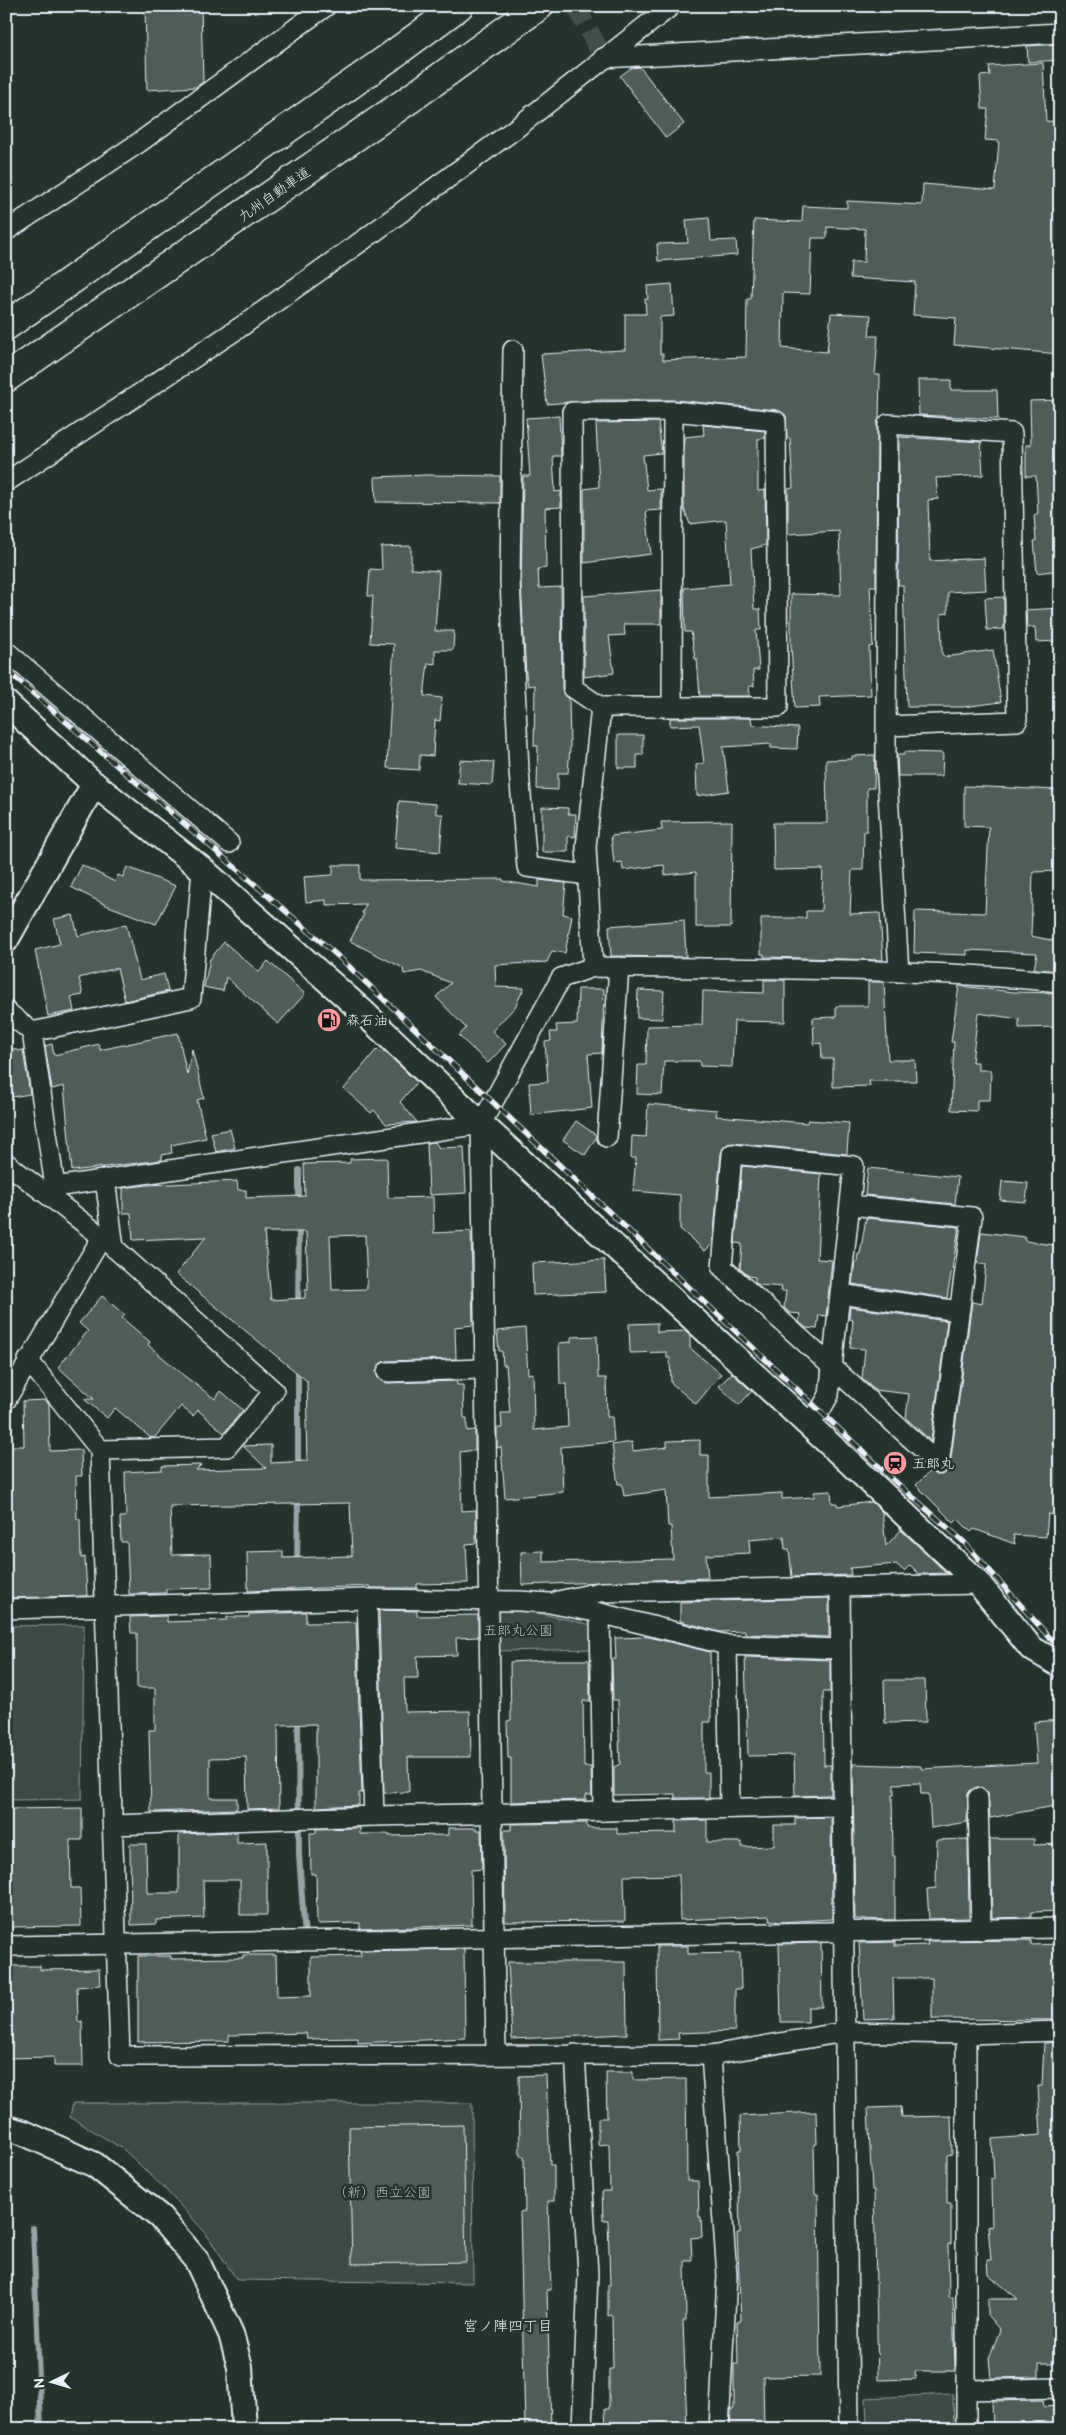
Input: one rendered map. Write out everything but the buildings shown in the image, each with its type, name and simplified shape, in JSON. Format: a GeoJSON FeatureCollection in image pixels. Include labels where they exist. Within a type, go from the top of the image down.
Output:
{"type":"FeatureCollection","features":[{"type":"Feature","properties":{"kind":"highway"},"geometry":{"type":"LineString","coordinates":[[6,326],[387,59],[459,6]]}},
{"type":"Feature","properties":{"kind":"highway","name":"九州自動車道"},"geometry":{"type":"LineString","coordinates":[[6,378],[410,100],[539,6]]}},
{"type":"Feature","properties":{"kind":"street"},"geometry":{"type":"LineString","coordinates":[[6,231],[140,142],[326,6]]}},
{"type":"Feature","properties":{"kind":"street"},"geometry":{"type":"LineString","coordinates":[[6,482],[240,328],[515,129],[671,6]]}},
{"type":"Feature","properties":{"kind":"street"},"geometry":{"type":"LineString","coordinates":[[603,58],[1060,33]]}},
{"type":"Feature","properties":{"kind":"street"},"geometry":{"type":"LineString","coordinates":[[512,350],[510,581],[518,761],[527,866],[588,875]]}},
{"type":"Feature","properties":{"kind":"street"},"geometry":{"type":"LineString","coordinates":[[672,705],[673,411]]}},
{"type":"Feature","properties":{"kind":"street"},"geometry":{"type":"LineString","coordinates":[[673,411],[776,421],[778,707],[672,705],[601,707],[574,688],[572,412],[673,411]]}},
{"type":"Feature","properties":{"kind":"street"},"geometry":{"type":"LineString","coordinates":[[886,726],[1017,721],[1012,433],[888,424],[886,726],[886,762],[899,972]]}},
{"type":"Feature","properties":{"kind":"street"},"geometry":{"type":"LineString","coordinates":[[6,651],[229,842]]}},
{"type":"Feature","properties":{"kind":"street"},"geometry":{"type":"LineString","coordinates":[[6,703],[94,784],[202,869],[361,1010],[481,1124],[806,1422],[979,1584],[1031,1648],[1060,1665]]}},
{"type":"Feature","properties":{"kind":"street"},"geometry":{"type":"LineString","coordinates":[[593,967],[586,848],[601,707]]}},
{"type":"Feature","properties":{"kind":"street"},"geometry":{"type":"LineString","coordinates":[[8,935],[94,784]]}},
{"type":"Feature","properties":{"kind":"street"},"geometry":{"type":"LineString","coordinates":[[32,1032],[191,998],[202,869]]}},
{"type":"Feature","properties":{"kind":"street"},"geometry":{"type":"LineString","coordinates":[[496,2055],[481,1124],[561,978],[593,967],[899,972],[995,976],[1060,982]]}},
{"type":"Feature","properties":{"kind":"street"},"geometry":{"type":"LineString","coordinates":[[608,1137],[620,967]]}},
{"type":"Feature","properties":{"kind":"street"},"geometry":{"type":"LineString","coordinates":[[6,1011],[32,1032],[47,1189]]}},
{"type":"Feature","properties":{"kind":"street"},"geometry":{"type":"LineString","coordinates":[[47,1189],[481,1124]]}},
{"type":"Feature","properties":{"kind":"street"},"geometry":{"type":"LineString","coordinates":[[806,1422],[820,1411],[829,1394],[832,1368],[850,1205],[854,1166],[732,1154],[722,1267],[832,1368],[939,1464],[972,1217],[850,1205]]}},
{"type":"Feature","properties":{"kind":"street"},"geometry":{"type":"LineString","coordinates":[[6,1163],[47,1189],[274,1391],[227,1447],[100,1450]]}},
{"type":"Feature","properties":{"kind":"street"},"geometry":{"type":"LineString","coordinates":[[6,1400],[28,1360],[108,1242],[105,1179]]}},
{"type":"Feature","properties":{"kind":"street"},"geometry":{"type":"LineString","coordinates":[[840,1294],[960,1311]]}},
{"type":"Feature","properties":{"kind":"street"},"geometry":{"type":"LineString","coordinates":[[28,1360],[100,1450],[120,2056],[711,2055],[844,2032],[966,2034],[1060,2030]]}},
{"type":"Feature","properties":{"kind":"street"},"geometry":{"type":"LineString","coordinates":[[387,1372],[484,1369]]}},
{"type":"Feature","properties":{"kind":"street"},"geometry":{"type":"LineString","coordinates":[[549,1603],[600,1592],[979,1584]]}},
{"type":"Feature","properties":{"kind":"street"},"geometry":{"type":"LineString","coordinates":[[840,1588],[849,2429]]}},
{"type":"Feature","properties":{"kind":"street"},"geometry":{"type":"LineString","coordinates":[[367,1599],[374,1816]]}},
{"type":"Feature","properties":{"kind":"street"},"geometry":{"type":"LineString","coordinates":[[6,1609],[106,1608],[367,1599],[488,1600],[549,1603],[600,1613],[727,1645],[840,1649]]}},
{"type":"Feature","properties":{"kind":"street"},"geometry":{"type":"LineString","coordinates":[[600,1613],[602,1811]]}},
{"type":"Feature","properties":{"kind":"street"},"geometry":{"type":"LineString","coordinates":[[727,1645],[730,1808]]}},
{"type":"Feature","properties":{"kind":"street"},"geometry":{"type":"LineString","coordinates":[[978,1798],[982,1930]]}},
{"type":"Feature","properties":{"kind":"street"},"geometry":{"type":"LineString","coordinates":[[113,1825],[374,1816],[842,1806]]}},
{"type":"Feature","properties":{"kind":"street"},"geometry":{"type":"LineString","coordinates":[[6,1946],[494,1940],[1060,1928]]}},
{"type":"Feature","properties":{"kind":"street"},"geometry":{"type":"LineString","coordinates":[[966,2034],[966,2429]]}},
{"type":"Feature","properties":{"kind":"street"},"geometry":{"type":"LineString","coordinates":[[575,2054],[588,2274],[582,2429]]}},
{"type":"Feature","properties":{"kind":"street"},"geometry":{"type":"LineString","coordinates":[[711,2055],[727,2276],[719,2429]]}},
{"type":"Feature","properties":{"kind":"street"},"geometry":{"type":"LineString","coordinates":[[6,2128],[24,2133],[95,2166],[160,2217],[197,2262],[231,2334],[240,2367],[244,2429]]}},
{"type":"Feature","properties":{"kind":"street"},"geometry":{"type":"LineString","coordinates":[[966,2390],[1060,2388]]}},
{"type":"Feature","properties":{"kind":"green space","name":"五郎丸公園"},"geometry":{"type":"Polygon","coordinates":[[[515,1608],[597,1626],[598,1649],[497,1651],[496,1609],[515,1608]]]}},
{"type":"Feature","properties":{"kind":"green space"},"geometry":{"type":"Polygon","coordinates":[[[84,1625],[82,1799],[6,1800],[6,1626],[84,1625]]]}},
{"type":"Feature","properties":{"kind":"green space","name":"（新）西立公園"},"geometry":{"type":"Polygon","coordinates":[[[73,2103],[472,2103],[473,2283],[237,2280],[205,2232],[163,2187],[123,2149],[70,2117],[73,2103]]]}},
{"type":"Feature","properties":{"kind":"green space"},"geometry":{"type":"Polygon","coordinates":[[[953,2394],[954,2429],[867,2429],[866,2398],[953,2394]]]}},
{"type":"Feature","properties":{"kind":"waterway"},"geometry":{"type":"LineString","coordinates":[[299,1170],[299,1204]]}},
{"type":"Feature","properties":{"kind":"waterway"},"geometry":{"type":"LineString","coordinates":[[298,1306],[299,1224]]}},
{"type":"Feature","properties":{"kind":"waterway"},"geometry":{"type":"LineString","coordinates":[[298,1366],[298,1469]]}},
{"type":"Feature","properties":{"kind":"waterway"},"geometry":{"type":"LineString","coordinates":[[297,1566],[298,1496]]}},
{"type":"Feature","properties":{"kind":"waterway"},"geometry":{"type":"LineString","coordinates":[[298,1716],[299,1855],[305,1938]]}},
{"type":"Feature","properties":{"kind":"waterway"},"geometry":{"type":"LineString","coordinates":[[33,2228],[41,2429]]}},
{"type":"Feature","properties":{"kind":"tunnel"},"geometry":{"type":"LineString","coordinates":[[576,6],[603,58]]}},
{"type":"Feature","properties":{"kind":"railway"},"geometry":{"type":"LineString","coordinates":[[6,670],[340,958],[889,1476],[964,1542],[1060,1649]]}},
{"type":"Feature","properties":{"kind":"place","name":"森石油"},"geometry":{"type":"Point","coordinates":[329,1020]}},
{"type":"Feature","properties":{"kind":"place","name":"五郎丸"},"geometry":{"type":"Point","coordinates":[895,1463]}},
{"type":"Feature","properties":{"kind":"district","name":"宮ノ陣四丁目"},"geometry":{"type":"Point","coordinates":[508,2326]}}]}
